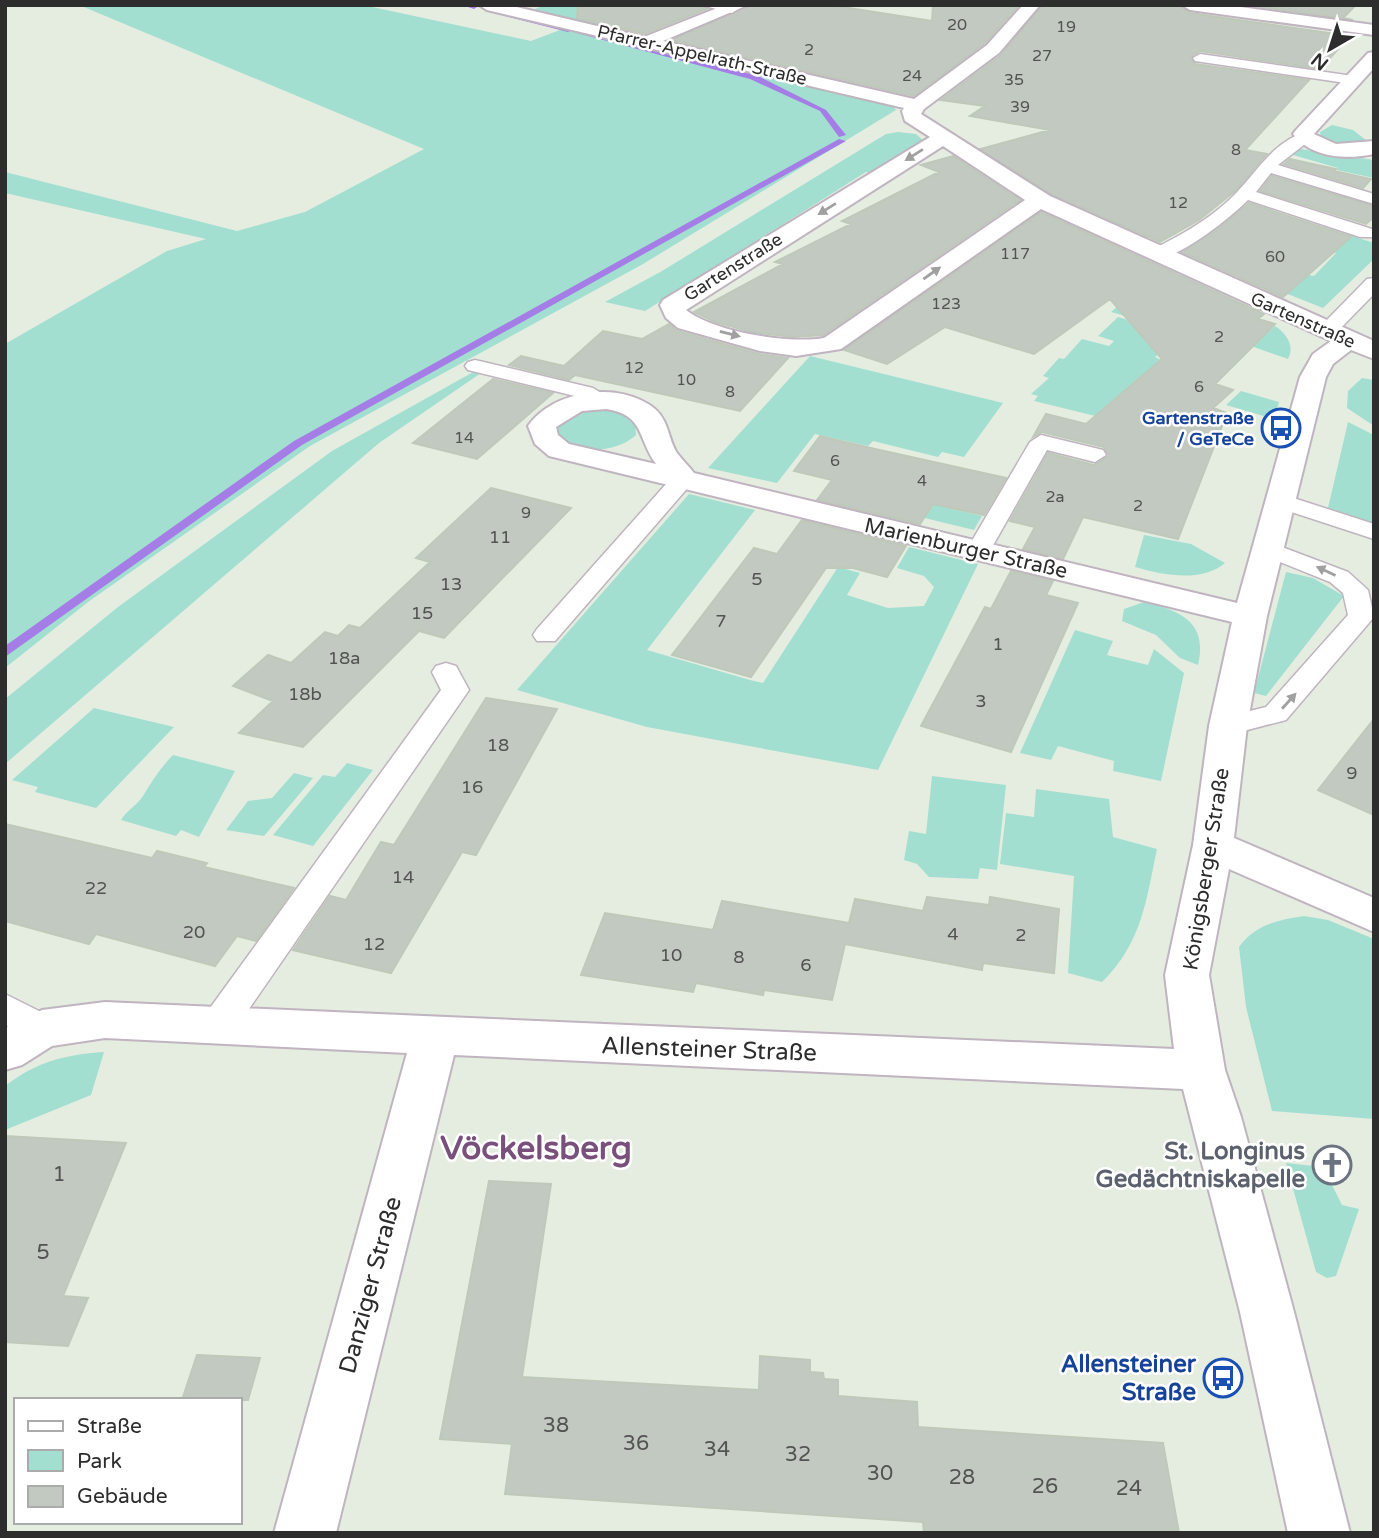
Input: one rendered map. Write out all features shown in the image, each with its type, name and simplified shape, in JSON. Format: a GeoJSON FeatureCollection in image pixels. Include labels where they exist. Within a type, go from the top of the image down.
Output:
{"type":"FeatureCollection","features":[{"type":"Feature","properties":{"kind":"street","name":"Pfarrer-Appelrath-Straße"},"geometry":{"type":"LineString","coordinates":[[487,5],[915,111]]}},
{"type":"Feature","properties":{"kind":"street"},"geometry":{"type":"LineString","coordinates":[[915,111],[993,49],[1032,5]]}},
{"type":"Feature","properties":{"kind":"street"},"geometry":{"type":"LineString","coordinates":[[1190,5],[1278,11],[1374,30]]}},
{"type":"Feature","properties":{"kind":"street"},"geometry":{"type":"LineString","coordinates":[[645,43],[736,7]]}},
{"type":"Feature","properties":{"kind":"street"},"geometry":{"type":"LineString","coordinates":[[1371,138],[1360,151],[1334,149],[1304,138],[1303,134],[1332,118],[1353,80],[1374,57]]}},
{"type":"Feature","properties":{"kind":"street","name":"Gartenstraße"},"geometry":{"type":"LineString","coordinates":[[915,111],[944,137],[1042,201],[1374,351]]}},
{"type":"Feature","properties":{"kind":"street","name":"Gartenstraße"},"geometry":{"type":"LineString","coordinates":[[944,137],[673,305],[675,313],[687,323],[792,349],[832,344],[1025,207],[1042,201]]}},
{"type":"Feature","properties":{"kind":"street","name":"Königsberger Straße"},"geometry":{"type":"LineString","coordinates":[[1320,1533],[1261,1286],[1217,1117],[1201,1070],[1187,975],[1213,845],[1228,726],[1250,615],[1313,377],[1338,336]]}},
{"type":"Feature","properties":{"kind":"street","name":"Marienburger Straße"},"geometry":{"type":"LineString","coordinates":[[683,479],[662,452],[653,426],[644,414],[628,406],[603,401],[568,406],[550,414],[542,426],[545,438],[559,450],[1250,615]]}},
{"type":"Feature","properties":{"kind":"street"},"geometry":{"type":"LineString","coordinates":[[1213,845],[1374,916]]}},
{"type":"Feature","properties":{"kind":"street","name":"Allensteiner Straße"},"geometry":{"type":"LineString","coordinates":[[17,1029],[105,1020],[1201,1070]]}},
{"type":"Feature","properties":{"kind":"street","name":"Danziger Straße"},"geometry":{"type":"LineString","coordinates":[[305,1533],[435,1037]]}},
{"type":"Feature","properties":{"kind":"lane"},"geometry":{"type":"LineString","coordinates":[[707,5],[736,7]]}},
{"type":"Feature","properties":{"kind":"lane"},"geometry":{"type":"LineString","coordinates":[[1200,58],[1353,80]]}},
{"type":"Feature","properties":{"kind":"lane"},"geometry":{"type":"LineString","coordinates":[[1157,254],[1182,242],[1245,194],[1280,153],[1304,138]]}},
{"type":"Feature","properties":{"kind":"lane"},"geometry":{"type":"LineString","coordinates":[[1268,167],[1374,199]]}},
{"type":"Feature","properties":{"kind":"lane"},"geometry":{"type":"LineString","coordinates":[[1245,194],[1366,233]]}},
{"type":"Feature","properties":{"kind":"lane"},"geometry":{"type":"LineString","coordinates":[[1338,336],[1374,283]]}},
{"type":"Feature","properties":{"kind":"lane"},"geometry":{"type":"LineString","coordinates":[[475,366],[586,392],[603,401]]}},
{"type":"Feature","properties":{"kind":"lane"},"geometry":{"type":"LineString","coordinates":[[978,551],[1041,442],[1095,455]]}},
{"type":"Feature","properties":{"kind":"lane"},"geometry":{"type":"LineString","coordinates":[[546,635],[683,479]]}},
{"type":"Feature","properties":{"kind":"lane"},"geometry":{"type":"LineString","coordinates":[[1281,501],[1374,532]]}},
{"type":"Feature","properties":{"kind":"lane"},"geometry":{"type":"LineString","coordinates":[[1228,726],[1276,714],[1361,616],[1355,590],[1339,577],[1269,549]]}},
{"type":"Feature","properties":{"kind":"lane"},"geometry":{"type":"LineString","coordinates":[[218,1025],[455,690],[446,672]]}},
{"type":"Feature","properties":{"kind":"green space"},"geometry":{"type":"Polygon","coordinates":[[[79,5],[363,5],[531,41],[568,27],[892,104],[896,110],[643,264],[310,446],[88,602],[5,668],[5,344],[167,251],[206,239],[5,193],[5,172],[237,231],[305,212],[424,149],[79,5]]]}},
{"type":"Feature","properties":{"kind":"green space"},"geometry":{"type":"Polygon","coordinates":[[[544,5],[631,5],[600,27],[531,11],[544,5]]]}},
{"type":"Feature","properties":{"kind":"green space"},"geometry":{"type":"Polygon","coordinates":[[[1332,125],[1353,130],[1367,141],[1365,144],[1333,145],[1321,138],[1320,132],[1332,125]]]}},
{"type":"Feature","properties":{"kind":"green space"},"geometry":{"type":"Polygon","coordinates":[[[886,134],[916,134],[926,143],[875,174],[866,172],[645,311],[605,302],[662,271],[886,134]]]}},
{"type":"Feature","properties":{"kind":"green space"},"geometry":{"type":"Polygon","coordinates":[[[1301,149],[1374,160],[1374,178],[1337,170],[1338,168],[1293,155],[1301,149]]]}},
{"type":"Feature","properties":{"kind":"green space"},"geometry":{"type":"Polygon","coordinates":[[[1251,204],[1374,243],[1374,259],[1323,308],[1252,280],[1269,265],[1314,276],[1336,253],[1241,229],[1192,246],[1251,204]]]}},
{"type":"Feature","properties":{"kind":"green space"},"geometry":{"type":"Polygon","coordinates":[[[1131,295],[1182,336],[1155,357],[1161,360],[1120,422],[1034,401],[1038,396],[1031,394],[1049,378],[1043,376],[1059,358],[1064,359],[1082,339],[1109,346],[1114,341],[1098,336],[1118,317],[1148,326],[1150,323],[1111,312],[1131,295]]]}},
{"type":"Feature","properties":{"kind":"green space"},"geometry":{"type":"Polygon","coordinates":[[[1275,326],[1289,341],[1291,349],[1288,359],[1251,346],[1275,326]]]}},
{"type":"Feature","properties":{"kind":"green space"},"geometry":{"type":"Polygon","coordinates":[[[810,356],[1003,403],[964,457],[942,452],[938,457],[873,441],[868,446],[815,434],[777,483],[708,468],[810,356]]]}},
{"type":"Feature","properties":{"kind":"green space"},"geometry":{"type":"Polygon","coordinates":[[[475,371],[481,373],[379,443],[5,764],[5,699],[118,607],[332,451],[475,371]]]}},
{"type":"Feature","properties":{"kind":"green space"},"geometry":{"type":"Polygon","coordinates":[[[1362,378],[1374,380],[1374,426],[1347,408],[1348,391],[1362,378]]]}},
{"type":"Feature","properties":{"kind":"green space"},"geometry":{"type":"Polygon","coordinates":[[[1241,391],[1279,402],[1274,419],[1226,405],[1241,391]]]}},
{"type":"Feature","properties":{"kind":"green space"},"geometry":{"type":"Polygon","coordinates":[[[607,409],[629,416],[635,421],[636,435],[618,446],[595,450],[573,446],[557,433],[557,427],[580,411],[607,409]]]}},
{"type":"Feature","properties":{"kind":"green space"},"geometry":{"type":"Polygon","coordinates":[[[1348,422],[1374,435],[1374,523],[1328,508],[1348,422]]]}},
{"type":"Feature","properties":{"kind":"green space"},"geometry":{"type":"Polygon","coordinates":[[[689,494],[755,510],[647,650],[750,680],[763,683],[838,567],[860,573],[847,595],[888,608],[924,606],[934,587],[924,576],[897,568],[909,547],[978,564],[878,770],[647,727],[517,690],[689,494]]]}},
{"type":"Feature","properties":{"kind":"green space"},"geometry":{"type":"Polygon","coordinates":[[[915,500],[982,516],[974,530],[908,514],[915,500]]]}},
{"type":"Feature","properties":{"kind":"green space"},"geometry":{"type":"Polygon","coordinates":[[[1144,535],[1191,544],[1225,563],[1205,573],[1182,576],[1135,567],[1144,535]]]}},
{"type":"Feature","properties":{"kind":"green space"},"geometry":{"type":"Polygon","coordinates":[[[1286,572],[1313,578],[1344,596],[1266,696],[1254,693],[1286,572]]]}},
{"type":"Feature","properties":{"kind":"green space"},"geometry":{"type":"Polygon","coordinates":[[[1144,602],[1169,610],[1189,621],[1199,638],[1198,665],[1180,658],[1156,635],[1122,621],[1124,609],[1144,602]]]}},
{"type":"Feature","properties":{"kind":"green space"},"geometry":{"type":"Polygon","coordinates":[[[1075,630],[1113,641],[1107,655],[1148,665],[1154,649],[1184,673],[1161,781],[1113,771],[1114,761],[1058,746],[1051,760],[1020,753],[1075,630]]]}},
{"type":"Feature","properties":{"kind":"green space"},"geometry":{"type":"Polygon","coordinates":[[[94,708],[174,727],[96,808],[35,792],[38,787],[12,780],[94,708]]]}},
{"type":"Feature","properties":{"kind":"green space"},"geometry":{"type":"Polygon","coordinates":[[[173,755],[235,771],[199,837],[181,830],[176,836],[121,820],[141,799],[173,755]]]}},
{"type":"Feature","properties":{"kind":"green space"},"geometry":{"type":"Polygon","coordinates":[[[347,763],[373,770],[313,846],[273,835],[323,775],[335,777],[347,763]]]}},
{"type":"Feature","properties":{"kind":"green space"},"geometry":{"type":"Polygon","coordinates":[[[294,773],[313,778],[264,836],[226,830],[248,801],[272,798],[294,773]]]}},
{"type":"Feature","properties":{"kind":"green space"},"geometry":{"type":"Polygon","coordinates":[[[932,776],[1006,785],[997,870],[980,868],[978,879],[929,877],[917,864],[904,860],[909,831],[926,834],[932,776]]]}},
{"type":"Feature","properties":{"kind":"green space"},"geometry":{"type":"Polygon","coordinates":[[[1036,789],[1109,799],[1113,837],[1157,849],[1145,904],[1134,936],[1126,952],[1102,982],[1068,973],[1074,876],[1000,864],[1006,813],[1034,817],[1036,789]]]}},
{"type":"Feature","properties":{"kind":"green space"},"geometry":{"type":"Polygon","coordinates":[[[1304,916],[1328,920],[1374,939],[1374,1119],[1272,1111],[1246,1007],[1239,947],[1252,933],[1267,925],[1304,916]]]}},
{"type":"Feature","properties":{"kind":"green space"},"geometry":{"type":"Polygon","coordinates":[[[104,1052],[91,1095],[5,1130],[5,1086],[40,1065],[76,1055],[104,1052]]]}},
{"type":"Feature","properties":{"kind":"green space"},"geometry":{"type":"Polygon","coordinates":[[[1286,1163],[1323,1167],[1342,1205],[1359,1209],[1336,1276],[1327,1278],[1316,1272],[1286,1163]]]}},
{"type":"Feature","properties":{"kind":"building"},"geometry":{"type":"Polygon","coordinates":[[[578,5],[699,5],[707,9],[644,34],[577,18],[578,5]]]}},
{"type":"Feature","properties":{"kind":"building"},"geometry":{"type":"Polygon","coordinates":[[[750,5],[830,5],[932,21],[933,5],[1019,5],[985,43],[914,96],[671,40],[750,5]]]}},
{"type":"Feature","properties":{"kind":"building"},"geometry":{"type":"Polygon","coordinates":[[[1042,5],[1179,5],[1190,13],[1350,36],[1320,69],[1200,51],[1192,56],[1195,64],[1309,80],[1245,150],[1267,154],[1235,191],[1199,220],[1160,242],[1051,194],[980,149],[1050,130],[970,116],[985,106],[941,100],[1001,55],[1042,5]]]}},
{"type":"Feature","properties":{"kind":"building"},"geometry":{"type":"Polygon","coordinates":[[[1247,5],[1356,5],[1343,18],[1353,20],[1247,5]]]}},
{"type":"Feature","properties":{"kind":"building"},"geometry":{"type":"Polygon","coordinates":[[[953,156],[1020,200],[823,335],[792,337],[753,332],[715,322],[694,312],[783,264],[775,262],[851,224],[842,221],[939,172],[921,165],[953,156]]]}},
{"type":"Feature","properties":{"kind":"building"},"geometry":{"type":"Polygon","coordinates":[[[1290,159],[1371,179],[1363,188],[1284,164],[1290,159]]]}},
{"type":"Feature","properties":{"kind":"building"},"geometry":{"type":"Polygon","coordinates":[[[1272,176],[1374,206],[1374,217],[1366,224],[1260,191],[1272,176]]]}},
{"type":"Feature","properties":{"kind":"building"},"geometry":{"type":"Polygon","coordinates":[[[1249,203],[1351,237],[1283,297],[1182,252],[1217,230],[1249,203]]]}},
{"type":"Feature","properties":{"kind":"building"},"geometry":{"type":"Polygon","coordinates":[[[1041,212],[1264,314],[1258,319],[1275,324],[1215,384],[1233,390],[1213,408],[1227,413],[1178,539],[1083,517],[1063,559],[1023,549],[1035,527],[1010,521],[1048,453],[1094,465],[1109,456],[1104,447],[1042,432],[1033,437],[1046,414],[1086,424],[1162,359],[1110,299],[1034,354],[945,327],[887,364],[844,350],[1041,212]]]}},
{"type":"Feature","properties":{"kind":"building"},"geometry":{"type":"Polygon","coordinates":[[[669,324],[677,331],[759,354],[788,358],[740,411],[575,375],[569,380],[509,365],[521,356],[564,366],[603,331],[642,339],[669,324]]]}},
{"type":"Feature","properties":{"kind":"building"},"geometry":{"type":"Polygon","coordinates":[[[493,379],[553,393],[477,459],[413,443],[493,379]]]}},
{"type":"Feature","properties":{"kind":"building"},"geometry":{"type":"Polygon","coordinates":[[[820,436],[1006,478],[984,515],[933,504],[920,524],[817,500],[832,480],[794,471],[820,436]]]}},
{"type":"Feature","properties":{"kind":"building"},"geometry":{"type":"Polygon","coordinates":[[[491,488],[571,508],[444,638],[419,631],[303,747],[239,733],[273,701],[233,686],[268,655],[291,663],[325,632],[338,636],[349,625],[360,628],[430,562],[416,558],[491,488]]]}},
{"type":"Feature","properties":{"kind":"building"},"geometry":{"type":"Polygon","coordinates":[[[802,520],[906,546],[887,577],[853,568],[826,568],[751,677],[672,655],[754,548],[777,554],[802,520]]]}},
{"type":"Feature","properties":{"kind":"building"},"geometry":{"type":"Polygon","coordinates":[[[1011,571],[1053,581],[1046,595],[1078,603],[1011,752],[921,726],[985,607],[991,609],[1011,571]]]}},
{"type":"Feature","properties":{"kind":"building"},"geometry":{"type":"Polygon","coordinates":[[[486,698],[557,709],[476,855],[462,852],[391,973],[293,950],[330,896],[346,900],[381,842],[394,845],[486,698]]]}},
{"type":"Feature","properties":{"kind":"building"},"geometry":{"type":"Polygon","coordinates":[[[1374,719],[1374,815],[1318,790],[1374,719]]]}},
{"type":"Feature","properties":{"kind":"building"},"geometry":{"type":"Polygon","coordinates":[[[5,824],[152,858],[157,851],[207,863],[204,867],[294,888],[256,941],[237,936],[215,966],[96,934],[89,944],[5,921],[5,824]]]}},
{"type":"Feature","properties":{"kind":"building"},"geometry":{"type":"Polygon","coordinates":[[[927,897],[989,905],[990,897],[1059,909],[1054,973],[983,963],[982,970],[845,944],[832,1000],[764,990],[763,995],[696,983],[693,992],[581,975],[605,913],[713,930],[722,901],[849,923],[855,899],[923,911],[927,897]]]}},
{"type":"Feature","properties":{"kind":"building"},"geometry":{"type":"Polygon","coordinates":[[[5,1136],[126,1143],[63,1296],[88,1298],[68,1346],[5,1342],[5,1136]]]}},
{"type":"Feature","properties":{"kind":"building"},"geometry":{"type":"Polygon","coordinates":[[[489,1181],[551,1184],[522,1377],[759,1390],[760,1356],[810,1360],[810,1372],[823,1373],[824,1379],[838,1380],[838,1396],[917,1402],[918,1427],[1163,1443],[1179,1533],[924,1533],[923,1522],[505,1494],[512,1444],[440,1439],[489,1181]]]}},
{"type":"Feature","properties":{"kind":"building"},"geometry":{"type":"Polygon","coordinates":[[[197,1355],[260,1358],[248,1400],[183,1398],[197,1355]]]}},
{"type":"Feature","properties":{"kind":"waterway"},"geometry":{"type":"LineString","coordinates":[[465,5],[474,7]]}},
{"type":"Feature","properties":{"kind":"waterway"},"geometry":{"type":"LineString","coordinates":[[487,10],[568,30]]}},
{"type":"Feature","properties":{"kind":"waterway"},"geometry":{"type":"LineString","coordinates":[[579,32],[753,77],[818,109]]}},
{"type":"Feature","properties":{"kind":"waterway"},"geometry":{"type":"LineString","coordinates":[[823,112],[842,135]]}},
{"type":"Feature","properties":{"kind":"waterway"},"geometry":{"type":"LineString","coordinates":[[5,653],[298,443],[842,141]]}},
{"type":"Feature","properties":{"kind":"place","name":"Gartenstraße / GeTeCe"},"geometry":{"type":"Point","coordinates":[1281,428]}},
{"type":"Feature","properties":{"kind":"place","name":"St. Longinus Gedächtniskapelle"},"geometry":{"type":"Point","coordinates":[1332,1165]}},
{"type":"Feature","properties":{"kind":"place","name":"Allensteiner Straße"},"geometry":{"type":"Point","coordinates":[1223,1378]}},
{"type":"Feature","properties":{"kind":"district","name":"Vöckelsberg"},"geometry":{"type":"Point","coordinates":[536,1147]}}]}
